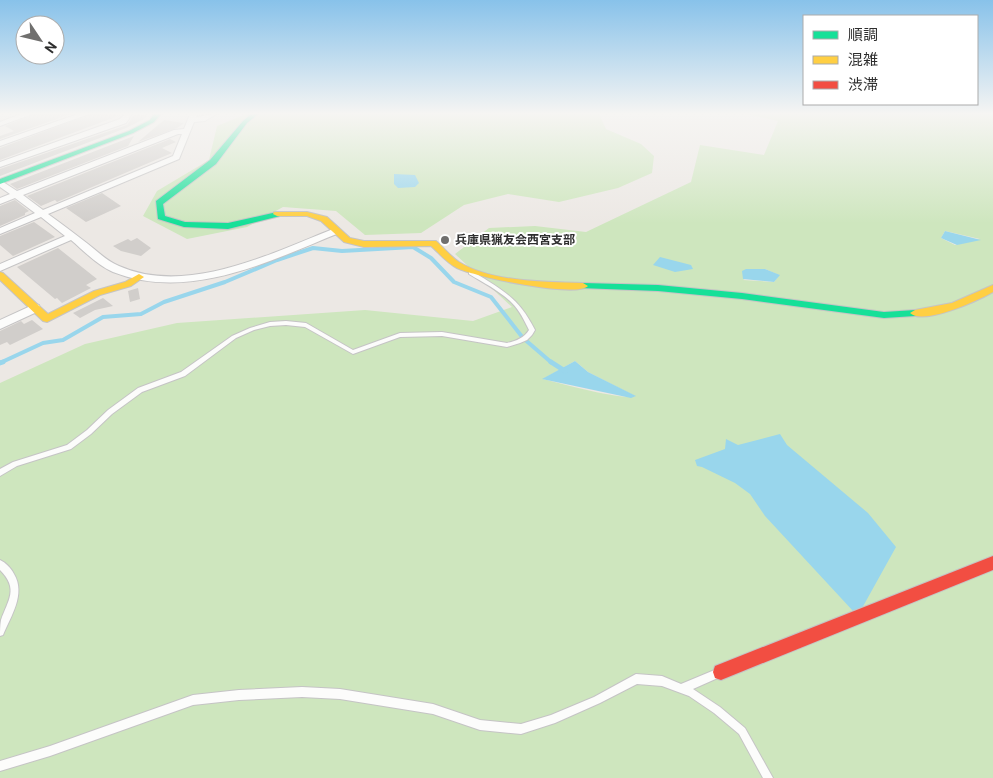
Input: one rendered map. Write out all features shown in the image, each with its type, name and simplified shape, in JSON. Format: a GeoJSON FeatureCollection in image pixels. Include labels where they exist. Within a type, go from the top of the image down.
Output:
{"type":"FeatureCollection","features":[{"type":"Feature","properties":{"kind":"street"},"geometry":{"type":"LineString","coordinates":[[0,165],[41,150]]}},
{"type":"Feature","properties":{"kind":"street"},"geometry":{"type":"LineString","coordinates":[[0,182],[84,150]]}},
{"type":"Feature","properties":{"kind":"street"},"geometry":{"type":"LineString","coordinates":[[0,201],[131,150]]}},
{"type":"Feature","properties":{"kind":"street"},"geometry":{"type":"LineString","coordinates":[[0,231],[176,157],[179,150]]}},
{"type":"Feature","properties":{"kind":"street"},"geometry":{"type":"LineString","coordinates":[[223,150],[196,178],[159,203],[161,217],[184,224],[228,226],[278,214],[307,214],[324,219],[347,240],[364,244],[433,244],[460,266],[488,276],[557,284],[658,288],[742,296],[884,315],[929,312],[967,303],[993,288]]}},
{"type":"Feature","properties":{"kind":"street"},"geometry":{"type":"LineString","coordinates":[[0,182],[116,269],[138,277],[158,279],[210,276],[246,266],[336,231]]}},
{"type":"Feature","properties":{"kind":"street"},"geometry":{"type":"LineString","coordinates":[[0,268],[72,236]]}},
{"type":"Feature","properties":{"kind":"street"},"geometry":{"type":"LineString","coordinates":[[0,275],[47,319],[97,293],[128,284],[138,277]]}},
{"type":"Feature","properties":{"kind":"street"},"geometry":{"type":"LineString","coordinates":[[0,325],[35,308]]}},
{"type":"Feature","properties":{"kind":"street"},"geometry":{"type":"LineString","coordinates":[[721,672],[993,563]]}},
{"type":"Feature","properties":{"kind":"lane"},"geometry":{"type":"LineString","coordinates":[[0,473],[15,464],[69,447],[90,432],[110,412],[140,390],[183,374],[234,337],[270,324],[306,325],[353,352],[400,335],[442,334],[507,345],[529,336],[532,330],[524,312],[513,298],[460,266]]}},
{"type":"Feature","properties":{"kind":"lane"},"geometry":{"type":"LineString","coordinates":[[0,564],[13,578],[17,592],[0,632]]}},
{"type":"Feature","properties":{"kind":"lane"},"geometry":{"type":"LineString","coordinates":[[681,689],[721,672]]}},
{"type":"Feature","properties":{"kind":"lane"},"geometry":{"type":"LineString","coordinates":[[0,766],[50,752],[193,700],[239,695],[302,692],[340,694],[432,709],[480,725],[521,729],[552,720],[636,679],[662,681],[692,693],[717,710],[742,731],[768,778]]}},
{"type":"Feature","properties":{"kind":"green space"},"geometry":{"type":"Polygon","coordinates":[[[211,150],[648,150],[654,156],[652,173],[618,188],[559,202],[508,194],[464,205],[421,233],[365,235],[336,211],[283,207],[247,227],[187,239],[143,216],[157,191],[209,160],[211,150]]]}},
{"type":"Feature","properties":{"kind":"green space"},"geometry":{"type":"Polygon","coordinates":[[[699,150],[734,150],[764,155],[766,150],[993,150],[993,778],[0,778],[0,383],[85,344],[177,323],[365,310],[473,321],[512,307],[455,254],[489,228],[535,226],[586,232],[691,182],[699,150]],[[945,231],[941,238],[955,245],[980,239],[945,231]],[[765,269],[743,280],[774,282],[779,275],[765,269]],[[575,361],[543,379],[605,394],[635,396],[588,372],[575,361]]]}},
{"type":"Feature","properties":{"kind":"water"},"geometry":{"type":"Polygon","coordinates":[[[394,174],[415,175],[419,183],[415,187],[398,188],[394,184],[394,174]]]}},
{"type":"Feature","properties":{"kind":"water"},"geometry":{"type":"Polygon","coordinates":[[[945,231],[981,240],[957,245],[941,238],[945,231]]]}},
{"type":"Feature","properties":{"kind":"water"},"geometry":{"type":"Polygon","coordinates":[[[660,257],[691,265],[693,269],[675,272],[653,265],[660,257]]]}},
{"type":"Feature","properties":{"kind":"water"},"geometry":{"type":"Polygon","coordinates":[[[746,269],[765,269],[780,275],[774,282],[743,279],[742,271],[746,269]]]}},
{"type":"Feature","properties":{"kind":"water"},"geometry":{"type":"Polygon","coordinates":[[[575,361],[588,372],[636,396],[631,398],[542,379],[575,361]]]}},
{"type":"Feature","properties":{"kind":"water"},"geometry":{"type":"Polygon","coordinates":[[[780,434],[787,445],[868,513],[896,547],[861,610],[853,611],[765,516],[750,494],[735,483],[697,466],[695,460],[725,449],[726,439],[738,445],[780,434]]]}},
{"type":"Feature","properties":{"kind":"building"},"geometry":{"type":"Polygon","coordinates":[[[0,150],[26,150],[0,160],[0,150]]]}},
{"type":"Feature","properties":{"kind":"building"},"geometry":{"type":"Polygon","coordinates":[[[54,150],[67,150],[0,176],[0,169],[54,150]]]}},
{"type":"Feature","properties":{"kind":"building"},"geometry":{"type":"Polygon","coordinates":[[[97,150],[117,150],[17,189],[10,184],[97,150]]]}},
{"type":"Feature","properties":{"kind":"building"},"geometry":{"type":"Polygon","coordinates":[[[142,150],[167,150],[172,153],[57,202],[55,200],[41,206],[27,196],[142,150]]]}},
{"type":"Feature","properties":{"kind":"building"},"geometry":{"type":"Polygon","coordinates":[[[102,193],[121,206],[86,222],[66,208],[102,193]]]}},
{"type":"Feature","properties":{"kind":"building"},"geometry":{"type":"Polygon","coordinates":[[[15,200],[29,211],[25,215],[0,226],[0,206],[15,200]]]}},
{"type":"Feature","properties":{"kind":"building"},"geometry":{"type":"Polygon","coordinates":[[[34,222],[55,237],[13,256],[0,245],[0,236],[34,222]]]}},
{"type":"Feature","properties":{"kind":"building"},"geometry":{"type":"Polygon","coordinates":[[[137,238],[151,248],[141,256],[121,251],[113,246],[128,239],[131,241],[137,238]]]}},
{"type":"Feature","properties":{"kind":"building"},"geometry":{"type":"Polygon","coordinates":[[[58,248],[97,279],[86,285],[91,288],[62,303],[17,267],[58,248]]]}},
{"type":"Feature","properties":{"kind":"building"},"geometry":{"type":"Polygon","coordinates":[[[138,288],[140,299],[130,302],[128,291],[138,288]]]}},
{"type":"Feature","properties":{"kind":"building"},"geometry":{"type":"Polygon","coordinates":[[[103,298],[113,306],[95,310],[80,318],[73,313],[103,298]]]}},
{"type":"Feature","properties":{"kind":"building"},"geometry":{"type":"Polygon","coordinates":[[[32,320],[43,329],[10,345],[7,342],[0,345],[0,331],[21,321],[24,324],[32,320]]]}},
{"type":"Feature","properties":{"kind":"waterway"},"geometry":{"type":"LineString","coordinates":[[3,362],[0,363],[43,343],[63,340],[103,317],[141,314],[164,302],[225,282],[277,260],[313,248],[342,251],[413,247],[431,258],[454,282],[491,297],[523,338],[552,363]]}},
{"type":"Feature","properties":{"kind":"waterway"},"geometry":{"type":"LineString","coordinates":[[551,362],[565,371]]}},
{"type":"Feature","properties":{"kind":"traffic: fast"},"geometry":{"type":"LineString","coordinates":[[0,182],[83,150]]}},
{"type":"Feature","properties":{"kind":"traffic: fast"},"geometry":{"type":"LineString","coordinates":[[222,150],[213,162],[159,203],[161,217],[184,224],[228,226],[277,214]]}},
{"type":"Feature","properties":{"kind":"traffic: fast"},"geometry":{"type":"LineString","coordinates":[[583,286],[658,288],[742,296],[884,315],[915,313]]}},
{"type":"Feature","properties":{"kind":"traffic: slow"},"geometry":{"type":"LineString","coordinates":[[277,214],[307,214],[324,219],[347,240],[364,244],[433,243],[456,264],[487,276],[520,282],[583,286]]}},
{"type":"Feature","properties":{"kind":"traffic: slow"},"geometry":{"type":"LineString","coordinates":[[0,275],[47,319],[97,293],[128,284],[139,277]]}},
{"type":"Feature","properties":{"kind":"traffic: slow"},"geometry":{"type":"LineString","coordinates":[[915,313],[956,305],[993,288]]}},
{"type":"Feature","properties":{"kind":"traffic: jam"},"geometry":{"type":"LineString","coordinates":[[721,672],[993,563]]}},
{"type":"Feature","properties":{"kind":"place","name":"兵庫県猟友会西宮支部"},"geometry":{"type":"Point","coordinates":[445,240]}}]}
